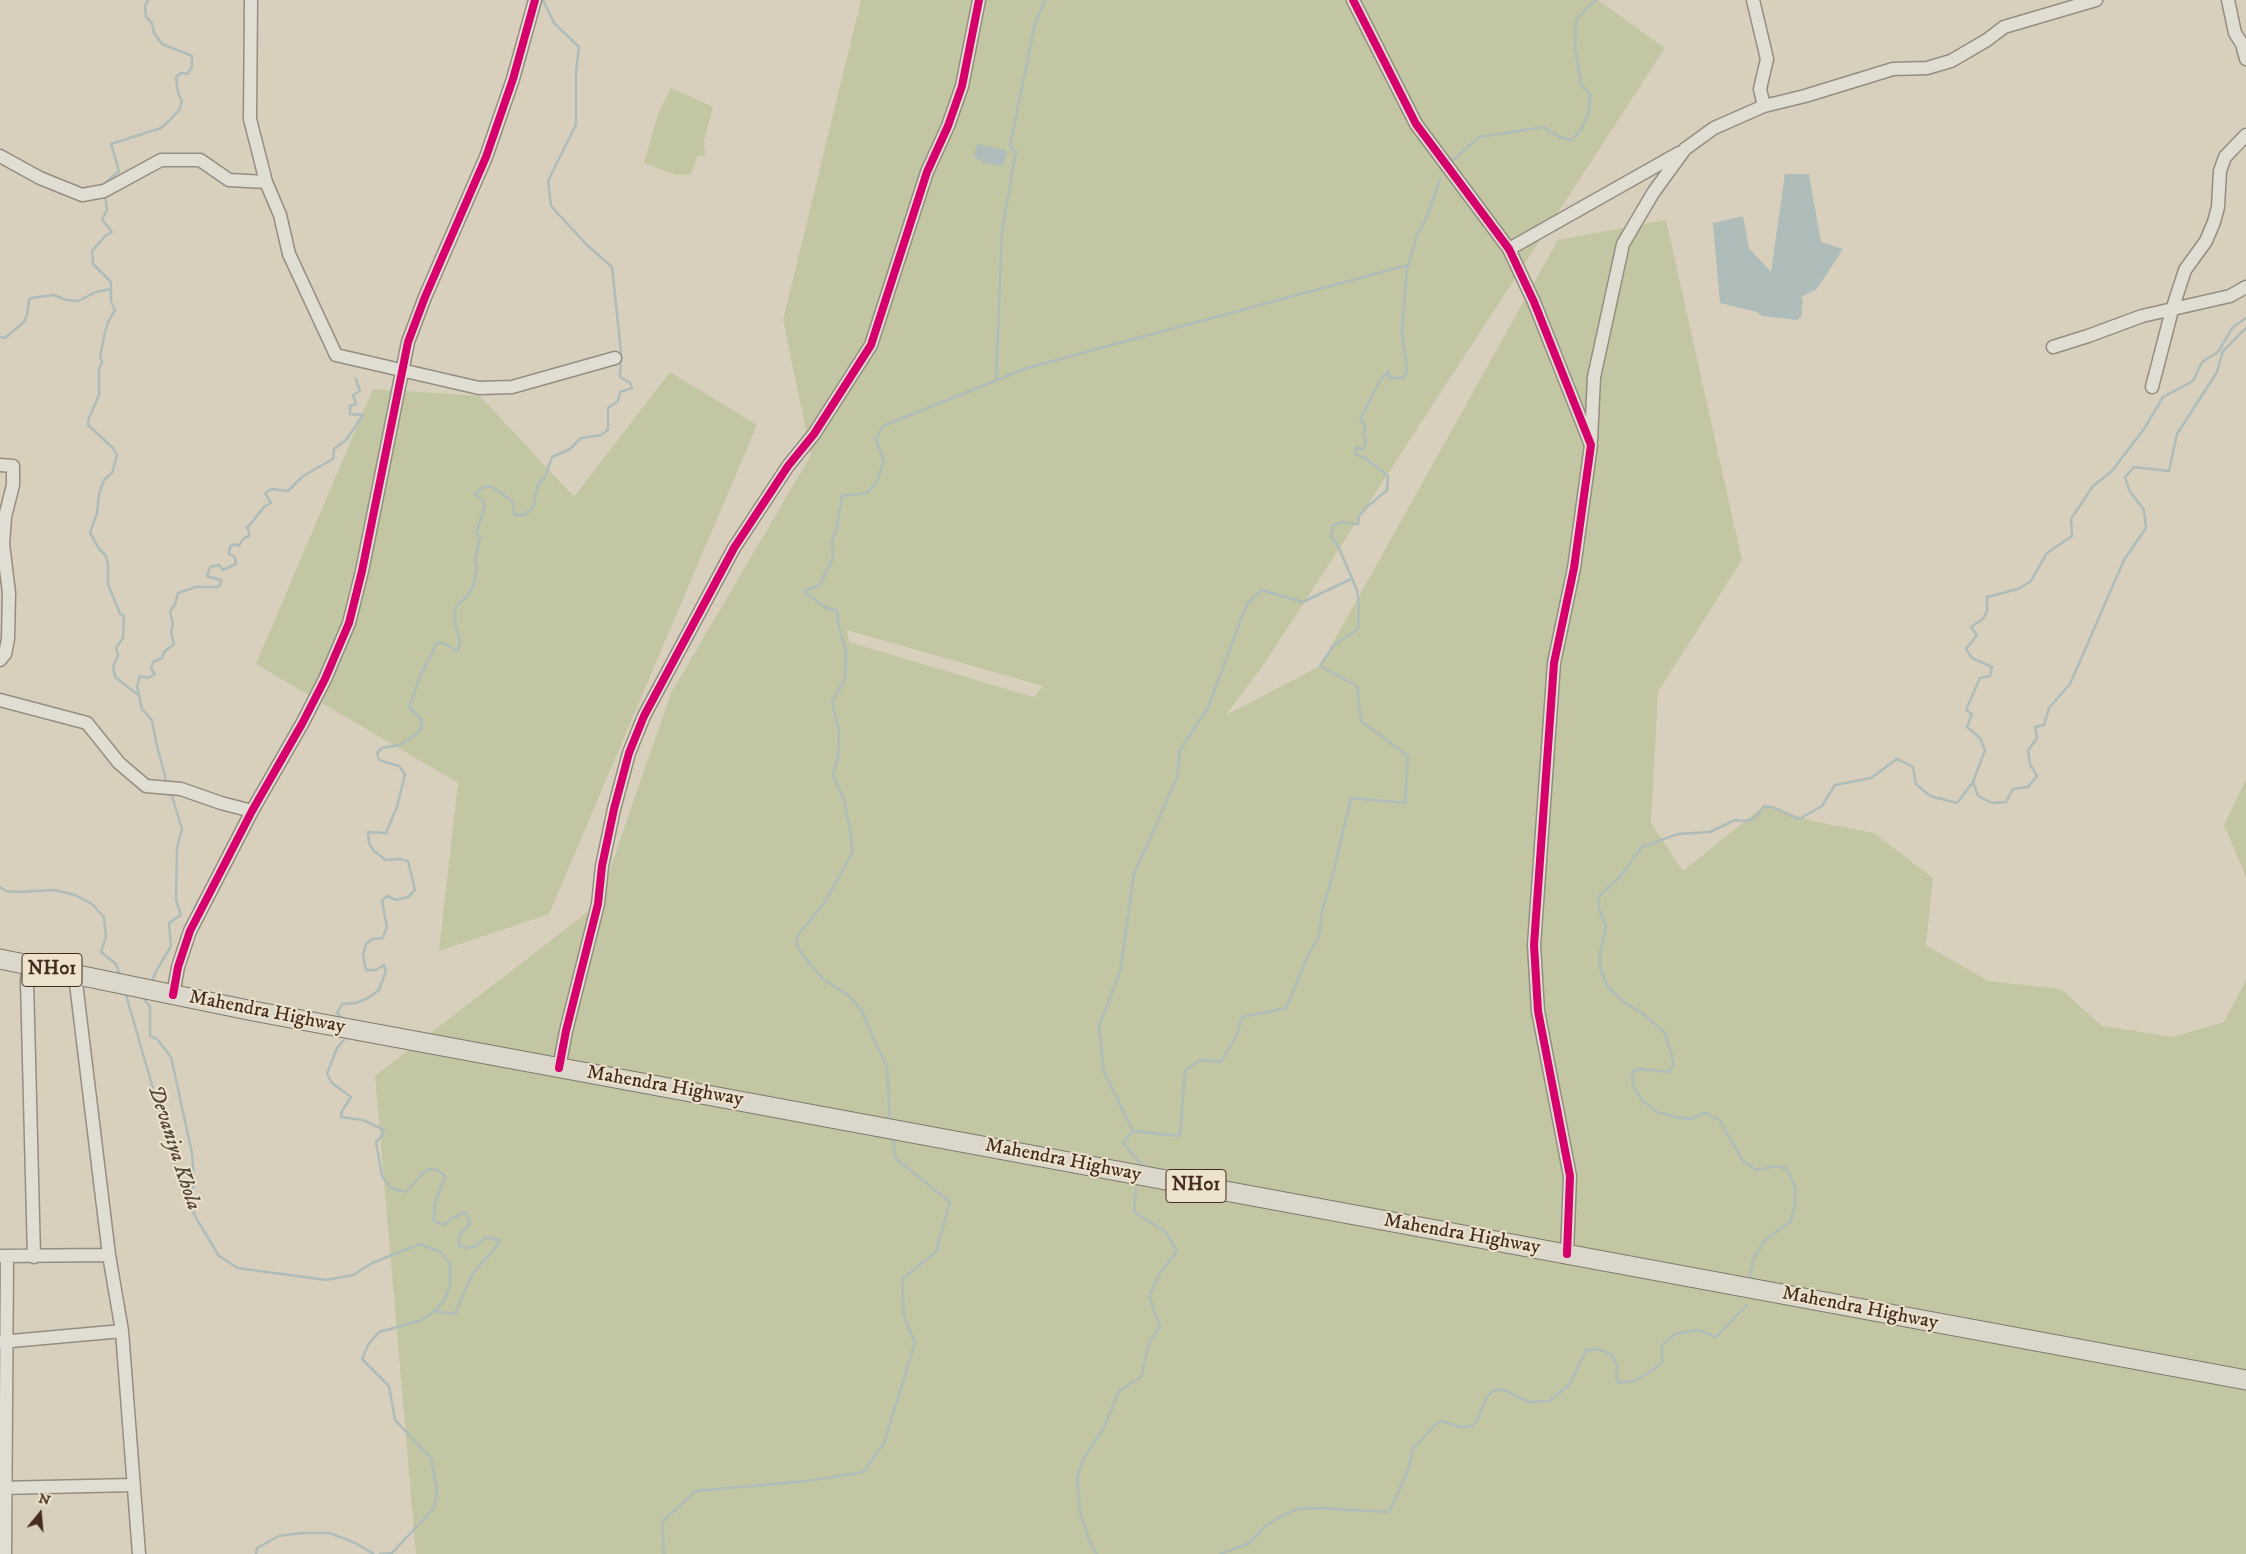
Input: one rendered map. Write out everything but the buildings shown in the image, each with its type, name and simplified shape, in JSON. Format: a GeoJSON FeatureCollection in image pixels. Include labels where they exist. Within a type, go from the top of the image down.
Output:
{"type":"FeatureCollection","features":[{"type":"Feature","properties":{"kind":"highway","name":"Mahendra Highway"},"geometry":{"type":"LineString","coordinates":[[0,959],[105,982],[559,1068],[2246,1380]]}},
{"type":"Feature","properties":{"kind":"street"},"geometry":{"type":"LineString","coordinates":[[251,0],[250,119],[266,182],[280,215],[289,254],[336,355],[479,388],[512,387],[615,358]]}},
{"type":"Feature","properties":{"kind":"street"},"geometry":{"type":"LineString","coordinates":[[173,995],[180,957],[190,931],[252,811],[303,722],[325,679],[349,623],[362,571],[408,342],[486,157],[513,80],[535,0]]}},
{"type":"Feature","properties":{"kind":"street"},"geometry":{"type":"LineString","coordinates":[[559,1068],[566,1031],[598,904],[602,866],[614,809],[629,753],[644,716],[685,638],[714,590],[734,548],[788,466],[814,434],[871,346],[927,172],[948,126],[962,86],[979,0]]}},
{"type":"Feature","properties":{"kind":"street"},"geometry":{"type":"LineString","coordinates":[[1353,0],[1416,124],[1509,249],[1534,302],[1591,445]]}},
{"type":"Feature","properties":{"kind":"street"},"geometry":{"type":"LineString","coordinates":[[1753,0],[1767,59],[1760,89],[1764,106]]}},
{"type":"Feature","properties":{"kind":"street"},"geometry":{"type":"LineString","coordinates":[[1509,249],[1686,149],[1714,128],[1764,106],[1805,96],[1893,69],[1927,68],[1951,61],[1987,40],[2004,27],[2096,0]]}},
{"type":"Feature","properties":{"kind":"street"},"geometry":{"type":"LineString","coordinates":[[2228,0],[2235,34],[2242,44],[2246,59]]}},
{"type":"Feature","properties":{"kind":"street"},"geometry":{"type":"LineString","coordinates":[[2152,387],[2172,310],[2185,270],[2206,241],[2214,222],[2218,207],[2220,171],[2225,157],[2246,135]]}},
{"type":"Feature","properties":{"kind":"street"},"geometry":{"type":"LineString","coordinates":[[1567,1254],[1570,1176],[1538,1011],[1534,945],[1554,663],[1574,568],[1591,445],[1594,377],[1624,244],[1653,193],[1686,149]]}},
{"type":"Feature","properties":{"kind":"street"},"geometry":{"type":"LineString","coordinates":[[0,156],[40,178],[82,195],[104,191],[161,160],[200,160],[229,180],[266,182]]}},
{"type":"Feature","properties":{"kind":"street"},"geometry":{"type":"LineString","coordinates":[[2053,346],[2088,336],[2142,316],[2230,296],[2246,287]]}},
{"type":"Feature","properties":{"kind":"street"},"geometry":{"type":"LineString","coordinates":[[0,465],[13,466],[13,485],[5,518],[3,544],[9,593],[8,639],[5,654],[0,660]]}},
{"type":"Feature","properties":{"kind":"street"},"geometry":{"type":"LineString","coordinates":[[0,700],[87,723],[119,763],[146,786],[169,788],[252,811]]}},
{"type":"Feature","properties":{"kind":"street"},"geometry":{"type":"LineString","coordinates":[[29,965],[26,981],[34,1257]]}},
{"type":"Feature","properties":{"kind":"street"},"geometry":{"type":"LineString","coordinates":[[75,975],[109,1255],[122,1331],[139,1554]]}},
{"type":"Feature","properties":{"kind":"street"},"geometry":{"type":"LineString","coordinates":[[5,1554],[3,1488],[3,1256],[109,1255]]}},
{"type":"Feature","properties":{"kind":"street"},"geometry":{"type":"LineString","coordinates":[[3,1342],[122,1331]]}},
{"type":"Feature","properties":{"kind":"street"},"geometry":{"type":"LineString","coordinates":[[3,1488],[133,1485]]}},
{"type":"Feature","properties":{"kind":"green space"},"geometry":{"type":"Polygon","coordinates":[[[861,0],[1598,0],[1665,48],[1264,664],[1226,715],[1320,666],[1558,240],[1666,220],[1742,560],[1658,692],[1651,823],[1683,871],[1764,806],[1812,821],[1874,833],[1933,878],[1926,945],[1988,981],[2061,989],[2102,1026],[2173,1037],[2224,1022],[2246,980],[2246,1554],[416,1554],[375,1076],[598,904],[671,693],[811,455],[783,320],[861,0]],[[847,630],[849,642],[1033,697],[1043,686],[847,630]]]}},
{"type":"Feature","properties":{"kind":"green space"},"geometry":{"type":"Polygon","coordinates":[[[671,88],[713,107],[704,141],[705,156],[698,155],[691,174],[677,175],[644,163],[658,114],[671,88]]]}},
{"type":"Feature","properties":{"kind":"green space"},"geometry":{"type":"Polygon","coordinates":[[[670,372],[757,425],[549,914],[439,951],[458,783],[256,664],[373,389],[480,396],[574,497],[670,372]]]}},
{"type":"Feature","properties":{"kind":"green space"},"geometry":{"type":"Polygon","coordinates":[[[2246,779],[2246,877],[2224,825],[2246,779]]]}},
{"type":"Feature","properties":{"kind":"shaded area"},"geometry":{"type":"Polygon","coordinates":[[[977,144],[1005,150],[1007,153],[1003,166],[984,163],[974,157],[977,144]]]}},
{"type":"Feature","properties":{"kind":"shaded area"},"geometry":{"type":"Polygon","coordinates":[[[1785,174],[1809,174],[1821,242],[1843,249],[1817,289],[1801,297],[1803,300],[1801,317],[1797,320],[1762,316],[1757,312],[1720,303],[1713,223],[1743,216],[1749,248],[1771,272],[1785,174]]]}},
{"type":"Feature","properties":{"kind":"waterway"},"geometry":{"type":"LineString","coordinates":[[103,185],[119,171],[111,144],[161,128],[170,120],[179,110],[182,101],[178,93],[176,77],[181,73],[187,74],[192,67],[192,56],[162,44],[154,33],[152,23],[146,17],[145,6],[148,0]]}},
{"type":"Feature","properties":{"kind":"waterway"},"geometry":{"type":"LineString","coordinates":[[343,1019],[337,1013],[342,1004],[356,1003],[368,998],[379,990],[386,971],[384,965],[376,970],[366,970],[363,955],[366,944],[372,939],[383,938],[387,927],[382,901],[387,896],[396,900],[408,897],[415,890],[408,861],[400,859],[386,860],[374,851],[369,843],[368,832],[386,833],[397,807],[405,774],[399,766],[379,760],[377,753],[382,748],[400,745],[417,734],[421,728],[422,720],[409,707],[420,677],[437,643],[444,643],[458,652],[460,642],[455,622],[455,608],[469,594],[474,583],[477,569],[475,560],[480,537],[476,532],[485,507],[482,500],[475,494],[482,488],[491,486],[512,501],[515,515],[525,515],[533,507],[538,484],[545,477],[552,457],[570,449],[581,438],[601,435],[608,430],[608,408],[618,401],[620,392],[632,388],[630,383],[620,377],[621,352],[612,267],[587,245],[551,206],[548,181],[576,125],[576,72],[579,47],[554,23],[543,0]]}},
{"type":"Feature","properties":{"kind":"waterway"},"geometry":{"type":"LineString","coordinates":[[996,380],[1002,231],[1016,152],[1010,146],[1035,24],[1045,0]]}},
{"type":"Feature","properties":{"kind":"waterway"},"geometry":{"type":"LineString","coordinates":[[1450,163],[1479,137],[1544,127],[1559,137],[1572,140],[1582,128],[1589,112],[1590,94],[1581,85],[1575,47],[1576,20],[1597,0]]}},
{"type":"Feature","properties":{"kind":"waterway"},"geometry":{"type":"LineString","coordinates":[[1142,1165],[1123,1143],[1133,1131],[1180,1136],[1185,1071],[1200,1060],[1221,1062],[1237,1034],[1242,1017],[1286,1008],[1309,954],[1319,936],[1322,911],[1351,798],[1405,803],[1408,756],[1361,721],[1357,686],[1320,666],[1334,645],[1358,629],[1359,605],[1357,590],[1338,546],[1331,536],[1333,525],[1342,522],[1358,524],[1359,516],[1387,490],[1388,476],[1365,458],[1355,454],[1356,447],[1363,450],[1366,442],[1364,435],[1365,425],[1360,419],[1381,379],[1388,371],[1390,378],[1403,378],[1407,370],[1402,330],[1407,270],[1417,235],[1427,217],[1440,179]]}},
{"type":"Feature","properties":{"kind":"waterway"},"geometry":{"type":"LineString","coordinates":[[105,195],[107,210],[102,219],[112,232],[105,236],[92,251],[93,264],[111,282],[111,302],[115,310],[105,332],[100,357],[102,362],[99,369],[99,395],[88,425],[113,448],[117,455],[112,473],[104,480],[99,494],[97,513],[90,533],[106,556],[108,584],[120,614],[124,616],[123,638],[116,648],[118,656],[113,666],[115,677],[140,696]]}},
{"type":"Feature","properties":{"kind":"waterway"},"geometry":{"type":"LineString","coordinates":[[890,1121],[887,1068],[862,1011],[848,995],[822,978],[803,956],[796,943],[798,935],[825,902],[852,853],[851,835],[844,800],[833,775],[838,757],[839,731],[832,702],[845,679],[846,651],[838,624],[837,611],[825,607],[803,591],[819,586],[833,558],[832,542],[837,527],[842,496],[867,493],[877,481],[884,461],[876,439],[883,426],[1027,368],[1408,265]]}},
{"type":"Feature","properties":{"kind":"waterway"},"geometry":{"type":"LineString","coordinates":[[0,337],[5,338],[24,322],[31,298],[54,295],[66,300],[78,301],[96,292],[111,289]]}},
{"type":"Feature","properties":{"kind":"waterway"},"geometry":{"type":"LineString","coordinates":[[1973,782],[1985,750],[1980,738],[1967,727],[1972,714],[1966,710],[1980,678],[1990,676],[1992,667],[1972,658],[1966,649],[1977,635],[1971,627],[1983,619],[1987,611],[1987,597],[2018,589],[2031,581],[2047,553],[2072,536],[2071,519],[2093,486],[2111,472],[2144,429],[2163,397],[2193,381],[2202,362],[2218,352],[2233,327],[2246,318]]}},
{"type":"Feature","properties":{"kind":"waterway"},"geometry":{"type":"LineString","coordinates":[[1749,1280],[1753,1260],[1764,1241],[1791,1221],[1795,1204],[1795,1187],[1787,1169],[1778,1166],[1756,1170],[1743,1161],[1720,1121],[1706,1113],[1690,1119],[1676,1117],[1657,1112],[1642,1100],[1633,1086],[1632,1072],[1640,1069],[1669,1072],[1674,1064],[1665,1033],[1642,1013],[1625,1003],[1608,987],[1600,968],[1600,954],[1606,926],[1599,909],[1599,896],[1621,876],[1642,847],[1678,834],[1710,832],[1735,820],[1751,820],[1757,816],[1764,806],[1775,808],[1799,819],[1822,806],[1835,785],[1871,778],[1897,759],[1913,767],[1916,784],[1930,796],[1957,803],[1973,782],[1978,796],[1992,803],[2006,802],[2013,789],[2028,787],[2037,776],[2030,764],[2028,751],[2037,738],[2035,727],[2044,725],[2049,708],[2070,684],[2124,560],[2146,528],[2144,510],[2129,490],[2125,477],[2134,467],[2169,471],[2177,434],[2217,372],[2223,351],[2246,328]]}},
{"type":"Feature","properties":{"kind":"waterway"},"geometry":{"type":"LineString","coordinates":[[166,780],[152,720],[142,709],[137,686],[140,676],[148,678],[155,674],[151,669],[153,662],[162,658],[164,652],[174,644],[170,612],[175,604],[178,593],[196,587],[218,587],[221,580],[207,576],[210,567],[219,565],[223,570],[236,564],[235,557],[229,554],[230,547],[234,544],[239,546],[243,539],[249,536],[249,531],[246,527],[264,507],[271,503],[265,493],[272,489],[288,491],[303,476],[333,459],[334,449],[346,440],[363,415],[350,414],[350,406],[356,404],[353,395],[360,391],[356,379]]}},
{"type":"Feature","properties":{"kind":"waterway"},"geometry":{"type":"LineString","coordinates":[[1133,1131],[1104,1072],[1099,1026],[1120,972],[1134,874],[1177,778],[1180,750],[1208,707],[1247,604],[1261,590],[1303,602],[1351,579]]}},
{"type":"Feature","properties":{"kind":"waterway"},"geometry":{"type":"LineString","coordinates":[[150,982],[153,980],[155,973],[171,946],[169,923],[181,915],[176,900],[177,847],[182,829],[172,796],[168,793]]}},
{"type":"Feature","properties":{"kind":"waterway","name":"Devaniya Khola"},"geometry":{"type":"LineString","coordinates":[[0,887],[6,891],[18,892],[54,890],[75,895],[92,904],[104,917],[106,937],[101,952],[116,964],[120,976]]}},
{"type":"Feature","properties":{"kind":"waterway","name":"Devaniya Khola"},"geometry":{"type":"LineString","coordinates":[[126,995],[181,1185],[196,1218],[219,1256],[238,1268],[326,1280],[353,1275],[372,1263],[420,1244],[441,1252],[450,1264],[450,1286],[443,1302],[431,1314],[419,1321],[379,1332],[368,1345],[362,1359],[389,1386],[395,1420],[431,1458],[437,1491],[434,1508],[392,1553],[380,1554]]}},
{"type":"Feature","properties":{"kind":"waterway"},"geometry":{"type":"LineString","coordinates":[[143,997],[150,1007],[150,1036],[157,1039],[171,1057],[192,1153],[194,1187],[186,1197]]}},
{"type":"Feature","properties":{"kind":"waterway"},"geometry":{"type":"LineString","coordinates":[[344,1040],[337,1048],[327,1074],[332,1083],[351,1097],[342,1111],[341,1117],[363,1120],[384,1130],[382,1136],[376,1142],[382,1176],[391,1188],[406,1192],[427,1169],[438,1170],[445,1176],[435,1204],[434,1221],[444,1225],[450,1219],[466,1212],[470,1224],[459,1235],[459,1246],[466,1248],[476,1246],[486,1237],[500,1240],[496,1248],[472,1274],[455,1314],[434,1311]]}},
{"type":"Feature","properties":{"kind":"waterway"},"geometry":{"type":"LineString","coordinates":[[664,1554],[662,1522],[696,1491],[807,1481],[863,1472],[884,1443],[915,1343],[904,1317],[902,1279],[936,1252],[950,1202],[896,1159],[893,1140]]}},
{"type":"Feature","properties":{"kind":"waterway"},"geometry":{"type":"LineString","coordinates":[[1097,1554],[1089,1540],[1080,1511],[1077,1478],[1083,1460],[1104,1427],[1119,1391],[1141,1377],[1149,1343],[1160,1327],[1149,1296],[1160,1273],[1177,1251],[1166,1232],[1134,1212],[1136,1189]]}},
{"type":"Feature","properties":{"kind":"waterway"},"geometry":{"type":"LineString","coordinates":[[1220,1554],[1250,1543],[1262,1529],[1278,1518],[1297,1509],[1318,1508],[1389,1512],[1408,1471],[1413,1449],[1435,1425],[1442,1421],[1460,1427],[1472,1426],[1478,1419],[1487,1397],[1493,1391],[1502,1389],[1529,1402],[1549,1401],[1569,1385],[1586,1350],[1599,1349],[1612,1355],[1617,1365],[1616,1376],[1618,1383],[1633,1381],[1649,1373],[1662,1362],[1662,1345],[1675,1334],[1698,1330],[1716,1337],[1747,1305]]}},
{"type":"Feature","properties":{"kind":"waterway","name":"Devaniya Khola"},"geometry":{"type":"LineString","coordinates":[[256,1554],[257,1548],[279,1536],[302,1533],[330,1533],[355,1543],[374,1554]]}},
{"type":"Feature","properties":{"kind":"cycle path"},"geometry":{"type":"LineString","coordinates":[[173,995],[178,967],[190,931],[252,811],[303,722],[325,679],[349,623],[362,571],[408,342],[425,297],[486,157],[513,79],[535,0]]}},
{"type":"Feature","properties":{"kind":"cycle path"},"geometry":{"type":"LineString","coordinates":[[559,1068],[566,1031],[598,904],[602,866],[614,809],[629,753],[644,716],[734,548],[788,466],[814,434],[871,345],[927,172],[948,126],[962,86],[979,0]]}},
{"type":"Feature","properties":{"kind":"cycle path"},"geometry":{"type":"LineString","coordinates":[[1353,0],[1416,124],[1509,249],[1534,302],[1591,445],[1574,568],[1554,663],[1534,945],[1538,1011],[1570,1176],[1567,1254]]}}]}
